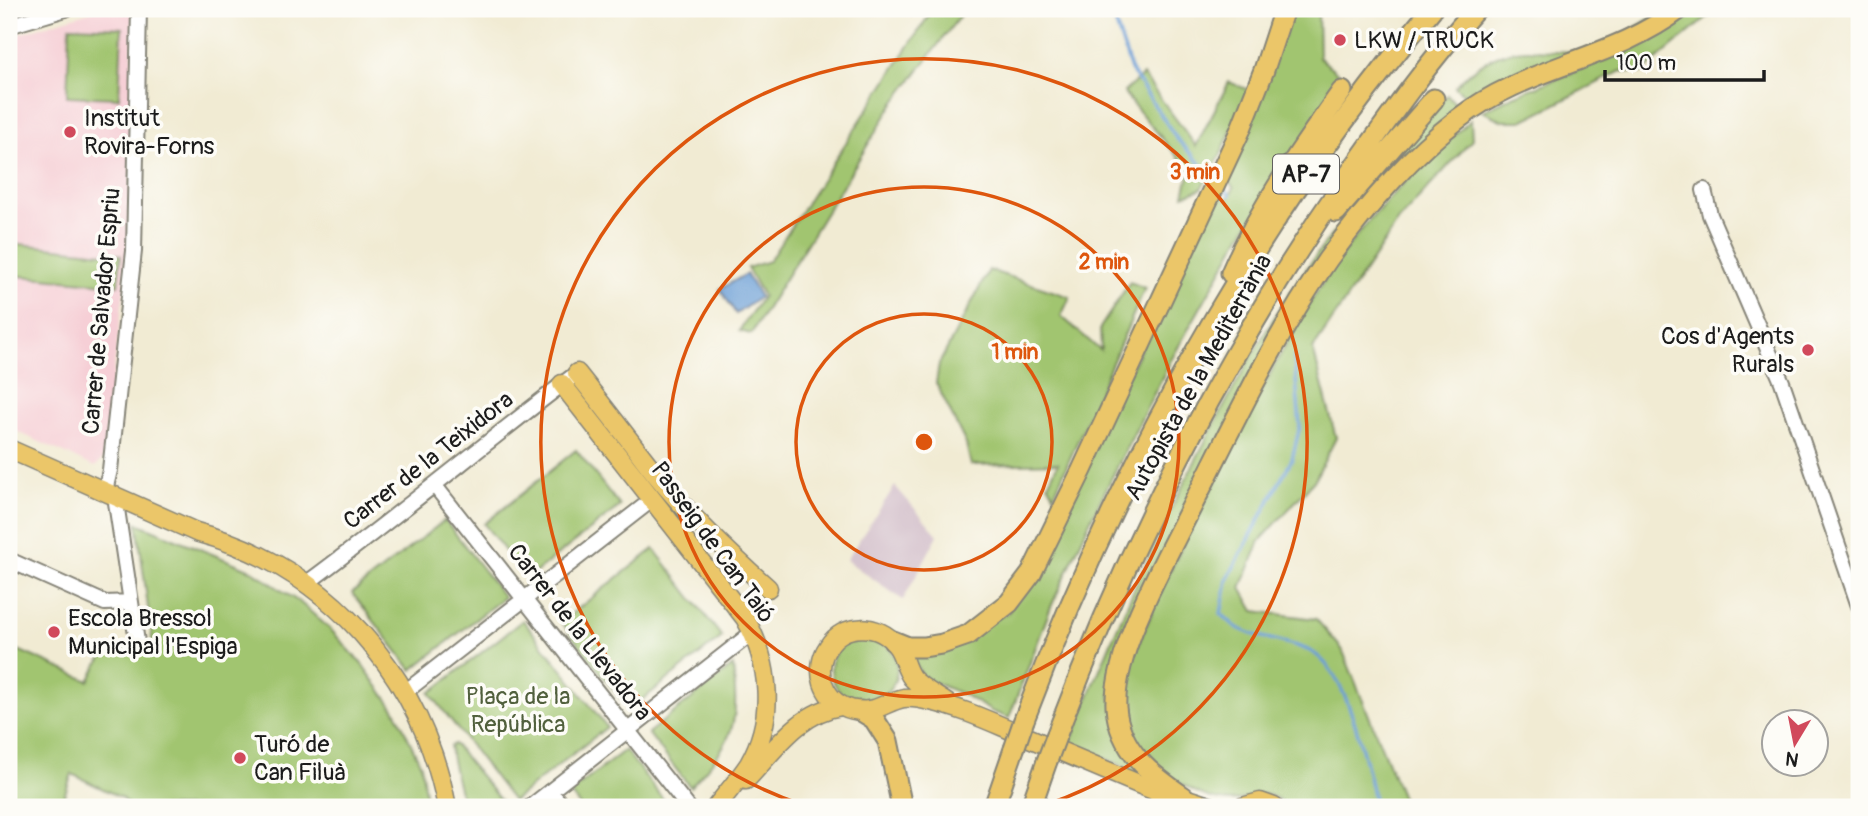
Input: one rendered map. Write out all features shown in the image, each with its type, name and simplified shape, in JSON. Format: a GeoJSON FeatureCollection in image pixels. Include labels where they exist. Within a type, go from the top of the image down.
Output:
{"type":"FeatureCollection","features":[{"type":"Feature","properties":{"kind":"highway"},"geometry":{"type":"LineString","coordinates":[[893,641],[918,647],[955,640],[997,615],[1021,589],[1039,559],[1082,470],[1225,163],[1255,95],[1284,9]]}},
{"type":"Feature","properties":{"kind":"highway","name":"Autopista de la Mediterrània"},"geometry":{"type":"LineString","coordinates":[[994,807],[1024,720],[1099,538],[1196,350],[1300,183],[1385,67],[1432,9]]}},
{"type":"Feature","properties":{"kind":"highway","name":"Autopista de la Mediterrània"},"geometry":{"type":"LineString","coordinates":[[1031,807],[1057,734],[1124,568],[1169,474],[1219,381],[1286,268],[1383,127],[1476,9]]}},
{"type":"Feature","properties":{"kind":"highway"},"geometry":{"type":"LineString","coordinates":[[1182,802],[1136,759],[1122,733],[1116,707],[1128,643],[1213,465],[1296,307],[1330,256],[1374,201],[1418,155],[1470,110],[1509,86],[1630,40],[1680,9]]}},
{"type":"Feature","properties":{"kind":"highway"},"geometry":{"type":"LineString","coordinates":[[1196,350],[1245,240],[1342,91]]}},
{"type":"Feature","properties":{"kind":"highway"},"geometry":{"type":"LineString","coordinates":[[1286,268],[1434,99]]}},
{"type":"Feature","properties":{"kind":"highway"},"geometry":{"type":"LineString","coordinates":[[851,708],[874,719],[888,741],[902,807]]}},
{"type":"Feature","properties":{"kind":"main road","name":"Passeig de Can Taió"},"geometry":{"type":"LineString","coordinates":[[566,390],[583,402],[673,512],[764,593],[647,464],[631,439],[577,373]]}},
{"type":"Feature","properties":{"kind":"main road","name":"Passeig de Can Taió"},"geometry":{"type":"LineString","coordinates":[[566,390],[745,618],[752,632],[765,669],[767,690],[764,724],[750,762],[717,807]]}},
{"type":"Feature","properties":{"kind":"main road"},"geometry":{"type":"LineString","coordinates":[[9,449],[196,532],[222,538],[260,554],[307,583],[359,630],[405,692],[428,739],[447,807]]}},
{"type":"Feature","properties":{"kind":"main road"},"geometry":{"type":"LineString","coordinates":[[804,720],[815,701],[822,659],[828,647],[836,637],[861,628],[875,629],[893,641],[916,682],[951,706]]}},
{"type":"Feature","properties":{"kind":"main road"},"geometry":{"type":"LineString","coordinates":[[717,807],[804,720],[819,711],[877,709],[887,703],[900,687],[905,666]]}},
{"type":"Feature","properties":{"kind":"main road"},"geometry":{"type":"LineString","coordinates":[[821,677],[827,692],[851,708]]}},
{"type":"Feature","properties":{"kind":"main road"},"geometry":{"type":"LineString","coordinates":[[887,703],[918,698],[951,706],[1182,802],[1212,807]]}},
{"type":"Feature","properties":{"kind":"main road"},"geometry":{"type":"LineString","coordinates":[[1242,807],[1260,803],[1274,807]]}},
{"type":"Feature","properties":{"kind":"street"},"geometry":{"type":"LineString","coordinates":[[9,26],[66,9]]}},
{"type":"Feature","properties":{"kind":"street","name":"Carrer de Salvador Espriu"},"geometry":{"type":"LineString","coordinates":[[137,642],[110,493],[111,461],[134,251],[139,9]]}},
{"type":"Feature","properties":{"kind":"street"},"geometry":{"type":"LineString","coordinates":[[1704,191],[1710,215],[1782,382],[1859,606]]}},
{"type":"Feature","properties":{"kind":"street","name":"Carrer de la Teixidora"},"geometry":{"type":"LineString","coordinates":[[307,583],[566,390],[577,373]]}},
{"type":"Feature","properties":{"kind":"street","name":"Carrer de la Llevadora"},"geometry":{"type":"LineString","coordinates":[[435,486],[688,807]]}},
{"type":"Feature","properties":{"kind":"street"},"geometry":{"type":"LineString","coordinates":[[405,692],[653,499]]}},
{"type":"Feature","properties":{"kind":"street"},"geometry":{"type":"LineString","coordinates":[[9,560],[106,603],[131,602]]}},
{"type":"Feature","properties":{"kind":"street"},"geometry":{"type":"LineString","coordinates":[[530,807],[752,632]]}},
{"type":"Feature","properties":{"kind":"street"},"geometry":{"type":"LineString","coordinates":[[550,791],[563,807]]}},
{"type":"Feature","properties":{"kind":"shaded area"},"geometry":{"type":"Polygon","coordinates":[[[99,9],[133,9],[130,241],[103,459],[95,467],[9,428],[9,37],[99,9]]]}},
{"type":"Feature","properties":{"kind":"shaded area"},"geometry":{"type":"Polygon","coordinates":[[[895,486],[938,535],[903,600],[846,560],[895,486]]]}},
{"type":"Feature","properties":{"kind":"green space"},"geometry":{"type":"Polygon","coordinates":[[[933,9],[965,9],[891,107],[751,334],[739,331],[763,296],[747,268],[769,261],[933,9]]]}},
{"type":"Feature","properties":{"kind":"green space"},"geometry":{"type":"Polygon","coordinates":[[[1290,9],[1318,9],[1319,57],[1341,76],[1342,83],[1240,237],[1170,362],[1093,515],[1051,607],[1009,718],[993,712],[922,675],[911,657],[1008,613],[1218,195],[1227,200],[1234,188],[1225,178],[1290,9]]]}},
{"type":"Feature","properties":{"kind":"green space"},"geometry":{"type":"Polygon","coordinates":[[[1665,9],[1671,9],[1623,38],[1521,76],[1473,102],[1455,87],[1479,65],[1498,55],[1519,50],[1563,52],[1595,47],[1616,38],[1665,9]]]}},
{"type":"Feature","properties":{"kind":"green space"},"geometry":{"type":"Polygon","coordinates":[[[1689,9],[1717,9],[1641,73],[1621,71],[1522,121],[1503,121],[1482,111],[1644,44],[1689,9]]]}},
{"type":"Feature","properties":{"kind":"green space"},"geometry":{"type":"Polygon","coordinates":[[[70,26],[122,28],[119,98],[67,96],[70,26]]]}},
{"type":"Feature","properties":{"kind":"green space"},"geometry":{"type":"Polygon","coordinates":[[[1143,75],[1196,146],[1229,82],[1249,90],[1221,154],[1201,189],[1184,195],[1190,171],[1126,96],[1124,92],[1143,75]]]}},
{"type":"Feature","properties":{"kind":"green space"},"geometry":{"type":"Polygon","coordinates":[[[1447,95],[1462,110],[1295,298],[1110,696],[1145,775],[1070,744],[1160,533],[1200,451],[1262,337],[1325,243],[1447,95]]]}},
{"type":"Feature","properties":{"kind":"green space"},"geometry":{"type":"Polygon","coordinates":[[[1471,120],[1472,140],[1399,220],[1313,349],[1336,438],[1314,481],[1260,541],[1241,588],[1254,611],[1316,619],[1342,649],[1403,800],[1403,807],[1287,807],[1279,800],[1264,795],[1229,801],[1203,795],[1162,770],[1142,749],[1133,734],[1128,722],[1125,692],[1138,644],[1192,527],[1302,316],[1334,266],[1381,208],[1471,120]]]}},
{"type":"Feature","properties":{"kind":"green space"},"geometry":{"type":"Polygon","coordinates":[[[9,243],[121,255],[118,285],[9,275],[9,243]]]}},
{"type":"Feature","properties":{"kind":"green space"},"geometry":{"type":"Polygon","coordinates":[[[989,270],[1070,297],[1061,316],[1101,351],[1100,328],[1130,282],[1145,288],[1054,495],[1048,484],[1058,463],[971,465],[966,444],[936,383],[939,364],[989,270]]]}},
{"type":"Feature","properties":{"kind":"green space"},"geometry":{"type":"Polygon","coordinates":[[[576,450],[620,506],[527,579],[484,524],[576,450]]]}},
{"type":"Feature","properties":{"kind":"green space"},"geometry":{"type":"Polygon","coordinates":[[[445,520],[504,597],[412,670],[352,593],[445,520]]]}},
{"type":"Feature","properties":{"kind":"green space"},"geometry":{"type":"Polygon","coordinates":[[[137,523],[251,570],[302,604],[331,630],[361,663],[395,710],[421,765],[427,807],[130,807],[122,798],[72,774],[60,807],[9,807],[9,646],[89,681],[106,650],[153,646],[137,523]]]}},
{"type":"Feature","properties":{"kind":"green space","name":"Plaça de la República"},"geometry":{"type":"Polygon","coordinates":[[[654,549],[722,637],[629,710],[561,622],[654,549]]]}},
{"type":"Feature","properties":{"kind":"green space","name":"Plaça de la República"},"geometry":{"type":"Polygon","coordinates":[[[523,620],[607,727],[513,801],[430,693],[523,620]]]}},
{"type":"Feature","properties":{"kind":"green space"},"geometry":{"type":"Polygon","coordinates":[[[857,636],[871,636],[883,641],[892,650],[897,669],[895,682],[888,693],[871,702],[857,702],[845,697],[836,688],[831,676],[831,662],[836,650],[845,641],[857,636]]]}},
{"type":"Feature","properties":{"kind":"green space"},"geometry":{"type":"Polygon","coordinates":[[[733,666],[735,705],[730,733],[715,758],[690,787],[648,733],[733,666]]]}},
{"type":"Feature","properties":{"kind":"green space"},"geometry":{"type":"Polygon","coordinates":[[[454,744],[505,806],[463,807],[450,746],[454,744]]]}},
{"type":"Feature","properties":{"kind":"green space"},"geometry":{"type":"Polygon","coordinates":[[[625,750],[669,807],[581,807],[570,793],[625,750]]]}},
{"type":"Feature","properties":{"kind":"water"},"geometry":{"type":"Polygon","coordinates":[[[746,274],[760,297],[736,314],[720,289],[746,274]]]}},
{"type":"Feature","properties":{"kind":"waterway"},"geometry":{"type":"LineString","coordinates":[[1111,9],[1131,70],[1177,139],[1212,176]]}},
{"type":"Feature","properties":{"kind":"waterway"},"geometry":{"type":"LineString","coordinates":[[1222,186],[1230,195]]}},
{"type":"Feature","properties":{"kind":"waterway"},"geometry":{"type":"LineString","coordinates":[[1294,357],[1300,426],[1292,459],[1227,580],[1221,614],[1236,627],[1301,647],[1324,662],[1336,678],[1346,699],[1361,745],[1376,807]]}},
{"type":"Feature","properties":{"kind":"place","name":"LKW / TRUCK"},"geometry":{"type":"Point","coordinates":[1340,40]}},
{"type":"Feature","properties":{"kind":"place","name":"Institut Rovira-Forns"},"geometry":{"type":"Point","coordinates":[70,132]}},
{"type":"Feature","properties":{"kind":"place","name":"Cos d'Agents Rurals"},"geometry":{"type":"Point","coordinates":[1808,350]}},
{"type":"Feature","properties":{"kind":"place","name":"Escola Bressol Municipal l'Espiga"},"geometry":{"type":"Point","coordinates":[54,632]}},
{"type":"Feature","properties":{"kind":"place","name":"Turó de Can Filuà"},"geometry":{"type":"Point","coordinates":[240,758]}}]}
